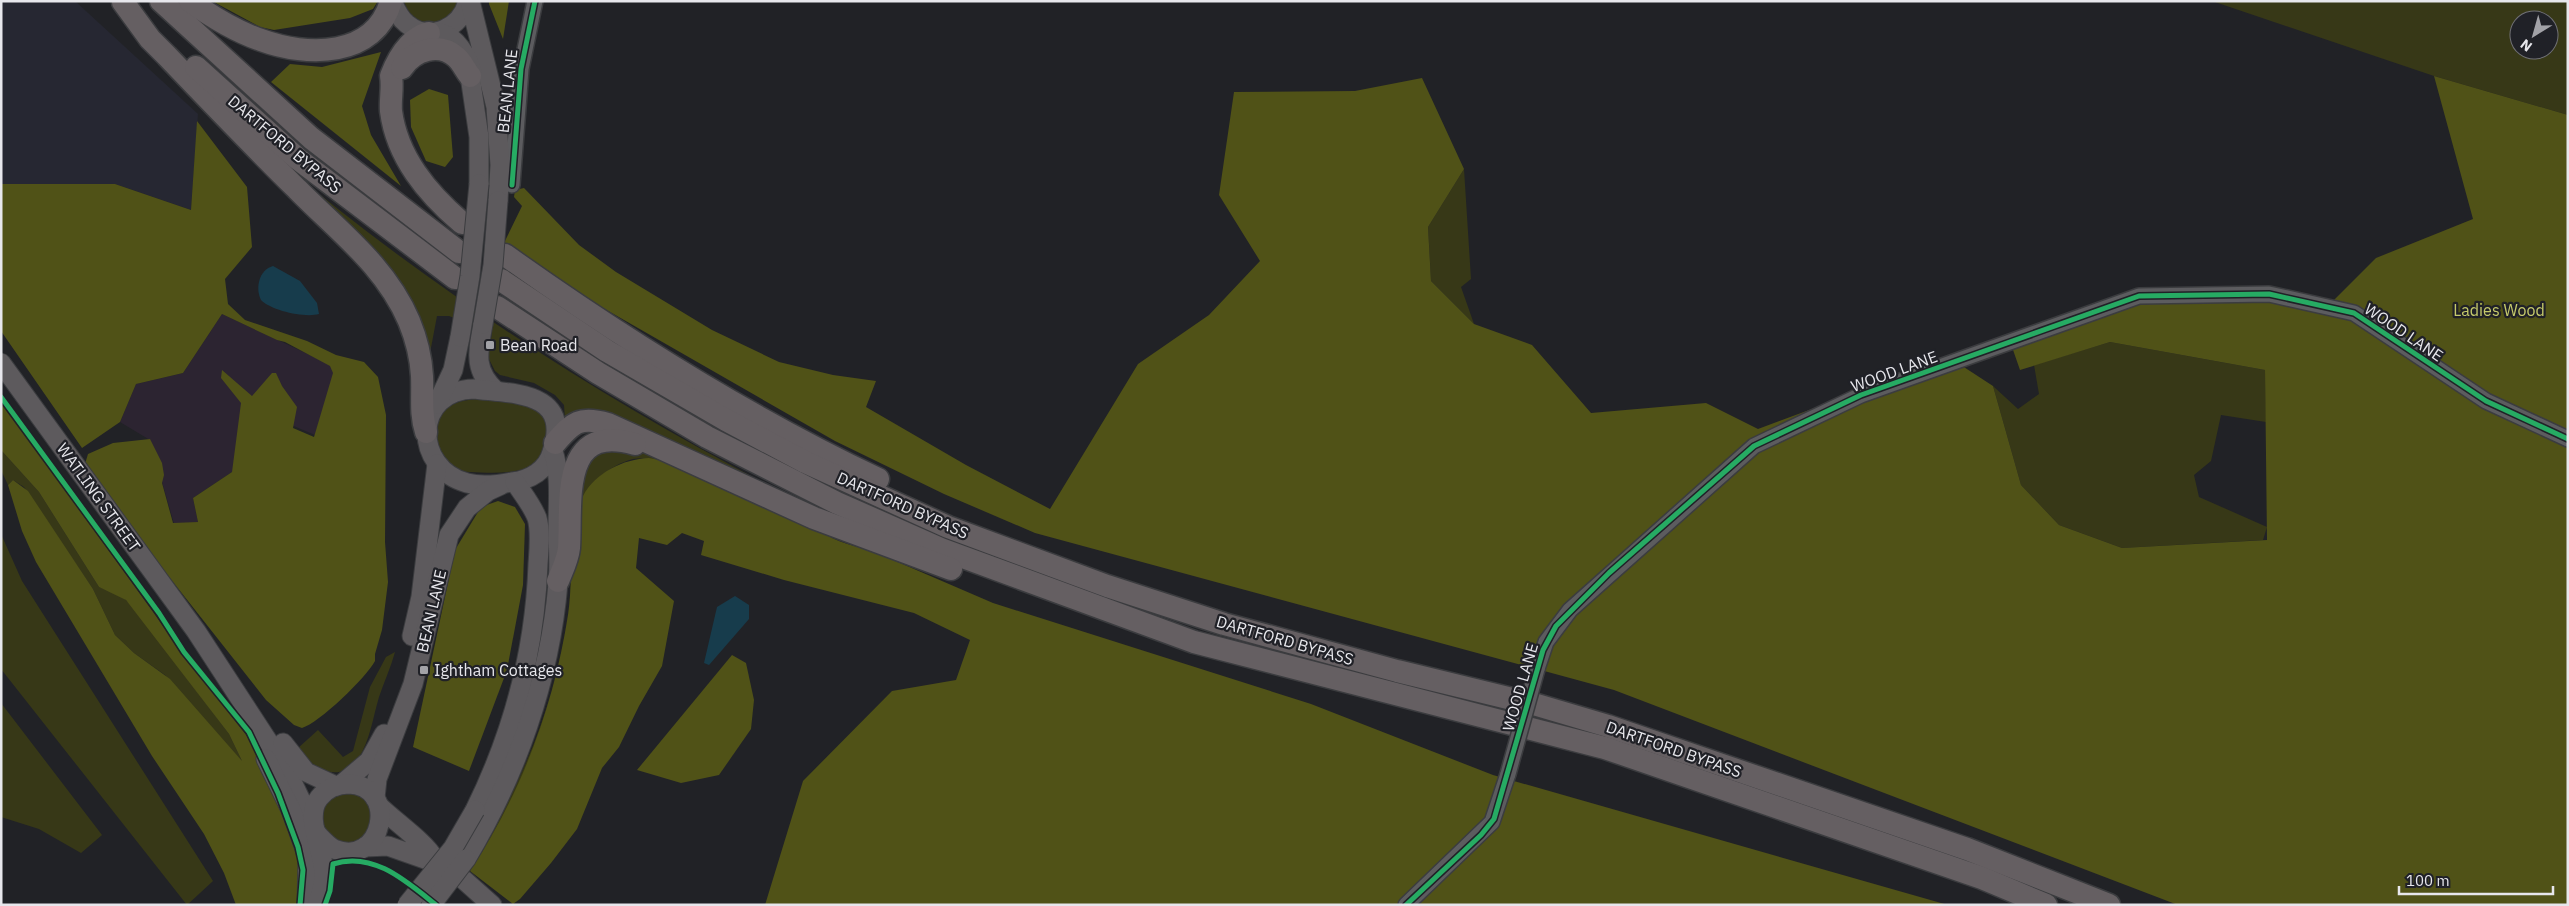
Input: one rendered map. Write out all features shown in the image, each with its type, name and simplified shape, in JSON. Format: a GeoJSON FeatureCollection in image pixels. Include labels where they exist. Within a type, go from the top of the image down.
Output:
{"type":"FeatureCollection","features":[{"type":"Feature","properties":{"kind":"highway","name":"DARTFORD BYPASS"},"geometry":{"type":"LineString","coordinates":[[123,1],[298,159],[455,278]]}},
{"type":"Feature","properties":{"kind":"highway"},"geometry":{"type":"LineString","coordinates":[[123,1],[150,39],[166,56],[292,185],[366,255],[385,278],[403,308],[416,344],[422,375],[422,417],[426,432]]}},
{"type":"Feature","properties":{"kind":"highway","name":"DARTFORD BYPASS"},"geometry":{"type":"LineString","coordinates":[[161,1],[311,138],[459,252]]}},
{"type":"Feature","properties":{"kind":"highway"},"geometry":{"type":"LineString","coordinates":[[190,1],[225,24],[248,35],[274,44],[311,50],[335,49],[362,41],[381,23],[392,1]]}},
{"type":"Feature","properties":{"kind":"highway"},"geometry":{"type":"LineString","coordinates":[[432,32],[418,37],[401,55],[391,76],[393,120],[405,158],[427,188],[462,222]]}},
{"type":"Feature","properties":{"kind":"highway"},"geometry":{"type":"LineString","coordinates":[[392,85],[408,60],[419,53],[432,49],[444,50],[455,56],[470,76]]}},
{"type":"Feature","properties":{"kind":"highway"},"geometry":{"type":"LineString","coordinates":[[504,255],[645,351],[807,443],[960,517],[1066,559],[1107,586]]}},
{"type":"Feature","properties":{"kind":"highway","name":"DARTFORD BYPASS"},"geometry":{"type":"LineString","coordinates":[[501,280],[607,350],[726,420],[805,462],[948,527],[1107,586],[1224,624],[1397,671],[1537,705],[1608,726],[1967,849],[2110,905]]}},
{"type":"Feature","properties":{"kind":"highway","name":"DARTFORD BYPASS"},"geometry":{"type":"LineString","coordinates":[[490,316],[598,373],[690,427],[829,499],[941,549],[1194,642],[1605,748],[1982,878],[2046,905]]}},
{"type":"Feature","properties":{"kind":"highway"},"geometry":{"type":"LineString","coordinates":[[554,447],[571,425],[587,420],[611,425],[814,518],[1037,600],[1194,642]]}},
{"type":"Feature","properties":{"kind":"highway"},"geometry":{"type":"LineString","coordinates":[[558,581],[569,551],[570,486],[574,468],[579,458],[588,449],[606,440],[649,444]]}},
{"type":"Feature","properties":{"kind":"main road","name":"BEAN LANE"},"geometry":{"type":"LineString","coordinates":[[392,1],[397,12],[408,25],[448,37],[461,49],[470,67],[479,137],[479,184],[470,276],[453,370],[436,405]]}},
{"type":"Feature","properties":{"kind":"main road","name":"BEAN LANE"},"geometry":{"type":"LineString","coordinates":[[469,1],[496,107],[500,165],[498,202],[490,316],[479,364],[484,379],[496,391]]}},
{"type":"Feature","properties":{"kind":"main road"},"geometry":{"type":"LineString","coordinates":[[432,32],[456,22],[469,1]]}},
{"type":"Feature","properties":{"kind":"main road","name":"WATLING STREET"},"geometry":{"type":"LineString","coordinates":[[1,363],[196,631],[286,769],[317,833]]}},
{"type":"Feature","properties":{"kind":"main road"},"geometry":{"type":"LineString","coordinates":[[463,390],[524,394],[542,403],[554,419],[557,430],[554,447],[548,463],[541,470],[515,482],[488,486],[466,483],[450,476],[438,464],[428,447],[426,432],[436,405],[447,396],[463,390]]}},
{"type":"Feature","properties":{"kind":"main road"},"geometry":{"type":"LineString","coordinates":[[407,905],[482,812],[516,761],[538,692],[549,645],[558,581],[558,470],[554,447]]}},
{"type":"Feature","properties":{"kind":"main road","name":"BEAN LANE"},"geometry":{"type":"LineString","coordinates":[[339,785],[369,761],[384,733],[400,687],[421,597],[438,464]]}},
{"type":"Feature","properties":{"kind":"main road","name":"BEAN LANE"},"geometry":{"type":"LineString","coordinates":[[377,802],[377,779],[413,684],[443,554],[451,532],[465,511],[488,491],[515,482]]}},
{"type":"Feature","properties":{"kind":"main road"},"geometry":{"type":"LineString","coordinates":[[431,905],[466,859],[512,724],[532,627],[538,578],[537,519],[515,482]]}},
{"type":"Feature","properties":{"kind":"main road"},"geometry":{"type":"LineString","coordinates":[[196,631],[202,652],[246,718],[291,810],[308,857],[307,905]]}},
{"type":"Feature","properties":{"kind":"main road","name":"WATLING STREET"},"geometry":{"type":"LineString","coordinates":[[196,631],[206,641],[300,766],[315,778],[339,785]]}},
{"type":"Feature","properties":{"kind":"main road"},"geometry":{"type":"LineString","coordinates":[[317,833],[332,848],[343,851],[354,851],[365,847],[388,846],[424,858],[433,857],[430,850],[401,828],[360,786],[339,785],[323,793],[314,806],[317,833],[322,856],[324,878],[317,905]]}},
{"type":"Feature","properties":{"kind":"main road"},"geometry":{"type":"LineString","coordinates":[[365,847],[374,839],[379,829],[381,817],[377,802]]}},
{"type":"Feature","properties":{"kind":"main road"},"geometry":{"type":"LineString","coordinates":[[464,880],[492,905]]}},
{"type":"Feature","properties":{"kind":"street","name":"BEAN LANE"},"geometry":{"type":"LineString","coordinates":[[516,183],[517,42],[535,1]]}},
{"type":"Feature","properties":{"kind":"street","name":"WOOD LANE"},"geometry":{"type":"LineString","coordinates":[[1406,905],[1492,822],[1508,774],[1546,642],[1570,610],[1754,446],[1861,395],[2139,296],[2269,294],[2354,313],[2486,401],[2568,439]]}},
{"type":"Feature","properties":{"kind":"shaded area"},"geometry":{"type":"Polygon","coordinates":[[[1,1],[75,1],[198,114],[191,210],[115,184],[1,184],[1,1]]]}},
{"type":"Feature","properties":{"kind":"shaded area"},"geometry":{"type":"Polygon","coordinates":[[[404,1],[460,1],[452,16],[446,21],[432,24],[418,20],[407,9],[404,1]]]}},
{"type":"Feature","properties":{"kind":"shaded area"},"geometry":{"type":"Polygon","coordinates":[[[2212,1],[2568,1],[2568,115],[2434,76],[2212,1]]]}},
{"type":"Feature","properties":{"kind":"shaded area"},"geometry":{"type":"Polygon","coordinates":[[[274,157],[391,249],[451,293],[512,334],[574,375],[638,413],[768,485],[565,419],[564,405],[555,395],[534,383],[500,375],[495,371],[488,357],[492,333],[449,316],[437,316],[430,353],[420,329],[274,157]]]}},
{"type":"Feature","properties":{"kind":"shaded area"},"geometry":{"type":"Polygon","coordinates":[[[1464,169],[1471,279],[1461,287],[1474,324],[1431,281],[1428,227],[1464,169]]]}},
{"type":"Feature","properties":{"kind":"shaded area"},"geometry":{"type":"Polygon","coordinates":[[[222,314],[336,367],[315,435],[270,416],[232,472],[193,498],[198,522],[175,527],[150,440],[120,422],[136,384],[183,373],[222,314]]]}},
{"type":"Feature","properties":{"kind":"shaded area"},"geometry":{"type":"Polygon","coordinates":[[[2110,342],[2265,370],[2266,422],[2221,415],[2211,461],[2194,475],[2199,497],[2267,527],[2263,540],[2122,548],[2059,525],[2021,485],[1993,386],[2018,409],[2039,394],[2034,365],[2110,342]]]}},
{"type":"Feature","properties":{"kind":"shaded area"},"geometry":{"type":"Polygon","coordinates":[[[489,399],[522,404],[541,414],[546,422],[548,432],[543,453],[534,464],[512,472],[470,472],[459,469],[449,463],[442,455],[437,444],[436,434],[438,423],[443,413],[452,405],[461,402],[489,399]]]}},
{"type":"Feature","properties":{"kind":"shaded area"},"geometry":{"type":"Polygon","coordinates":[[[613,446],[629,447],[668,459],[765,502],[680,466],[646,458],[633,459],[607,471],[587,491],[575,517],[572,551],[572,513],[581,470],[594,454],[613,446]]]}},
{"type":"Feature","properties":{"kind":"shaded area"},"geometry":{"type":"Polygon","coordinates":[[[1,450],[39,492],[99,587],[122,596],[134,608],[229,734],[243,763],[165,675],[134,653],[115,635],[93,589],[24,487],[13,480],[8,485],[1,470],[1,450]]]}},
{"type":"Feature","properties":{"kind":"shaded area"},"geometry":{"type":"Polygon","coordinates":[[[1,534],[22,581],[213,881],[187,905],[1,669],[1,534]]]}},
{"type":"Feature","properties":{"kind":"shaded area"},"geometry":{"type":"Polygon","coordinates":[[[572,551],[572,577],[570,601],[571,584],[572,551]]]}},
{"type":"Feature","properties":{"kind":"shaded area"},"geometry":{"type":"Polygon","coordinates":[[[395,652],[379,697],[368,737],[358,759],[350,767],[334,772],[326,771],[310,762],[297,749],[318,730],[343,757],[353,751],[370,687],[386,657],[395,652]]]}},
{"type":"Feature","properties":{"kind":"shaded area"},"geometry":{"type":"Polygon","coordinates":[[[551,694],[528,763],[501,821],[485,849],[482,847],[515,787],[529,756],[551,694]]]}},
{"type":"Feature","properties":{"kind":"shaded area"},"geometry":{"type":"Polygon","coordinates":[[[1,703],[102,835],[81,853],[39,829],[1,817],[1,703]]]}},
{"type":"Feature","properties":{"kind":"shaded area"},"geometry":{"type":"Polygon","coordinates":[[[347,793],[356,795],[367,804],[372,818],[370,827],[361,838],[347,843],[338,841],[327,832],[322,818],[324,809],[333,798],[347,793]]]}},
{"type":"Feature","properties":{"kind":"green space"},"geometry":{"type":"Polygon","coordinates":[[[212,1],[378,1],[373,9],[350,18],[274,30],[260,27],[212,1]]]}},
{"type":"Feature","properties":{"kind":"green space"},"geometry":{"type":"Polygon","coordinates":[[[489,1],[509,1],[503,39],[489,4],[489,1]]]}},
{"type":"Feature","properties":{"kind":"green space"},"geometry":{"type":"Polygon","coordinates":[[[381,52],[362,106],[371,135],[401,186],[271,82],[290,64],[322,67],[381,52]]]}},
{"type":"Feature","properties":{"kind":"green space","name":"Ladies Wood"},"geometry":{"type":"Polygon","coordinates":[[[2434,76],[2568,115],[2568,905],[2178,905],[1614,690],[1035,533],[944,494],[835,441],[542,273],[505,247],[505,241],[522,206],[514,197],[515,190],[524,188],[579,245],[616,272],[712,330],[779,362],[833,375],[876,381],[866,407],[966,465],[1050,509],[1138,364],[1209,315],[1260,261],[1219,195],[1234,92],[1355,91],[1422,78],[1464,169],[1428,227],[1431,281],[1474,324],[1532,345],[1591,413],[1706,403],[1758,429],[1950,358],[1993,386],[2021,485],[2059,525],[2122,548],[2267,540],[2265,370],[2110,342],[2020,370],[2012,347],[2133,305],[2248,298],[2331,303],[2376,258],[2473,219],[2434,76]]]}},
{"type":"Feature","properties":{"kind":"green space"},"geometry":{"type":"Polygon","coordinates":[[[429,89],[448,95],[453,157],[445,167],[426,161],[411,127],[410,100],[429,89]]]}},
{"type":"Feature","properties":{"kind":"green space"},"geometry":{"type":"Polygon","coordinates":[[[197,121],[247,187],[252,247],[225,279],[228,304],[245,320],[307,341],[336,355],[364,362],[378,377],[386,415],[385,542],[388,582],[382,630],[375,654],[375,661],[342,699],[319,718],[302,728],[294,725],[266,700],[121,516],[85,464],[88,454],[113,443],[150,439],[162,463],[164,475],[162,483],[173,523],[198,522],[193,498],[232,472],[241,403],[221,378],[222,370],[252,396],[272,373],[276,373],[282,386],[297,407],[293,428],[314,437],[333,373],[330,366],[285,342],[222,314],[183,373],[136,384],[120,422],[82,448],[1,331],[1,184],[115,184],[191,210],[197,121]]]}},
{"type":"Feature","properties":{"kind":"green space"},"geometry":{"type":"Polygon","coordinates":[[[1,401],[184,655],[247,736],[269,780],[294,841],[302,869],[298,905],[236,905],[224,873],[204,834],[152,756],[36,562],[22,531],[8,485],[13,480],[28,491],[93,589],[115,635],[134,653],[170,679],[242,761],[229,734],[126,600],[99,587],[39,492],[1,450],[1,401]]]}},
{"type":"Feature","properties":{"kind":"green space"},"geometry":{"type":"Polygon","coordinates":[[[649,458],[665,461],[813,525],[826,535],[870,550],[993,603],[1311,704],[1493,775],[1948,905],[765,905],[803,781],[892,691],[956,680],[970,640],[914,613],[784,580],[701,555],[704,541],[682,533],[667,545],[639,538],[636,568],[674,601],[662,666],[639,706],[619,747],[602,768],[577,829],[551,863],[520,899],[513,904],[470,871],[488,842],[520,780],[533,748],[554,683],[570,603],[574,536],[579,507],[588,488],[602,474],[620,464],[649,458]]]}},
{"type":"Feature","properties":{"kind":"green space"},"geometry":{"type":"Polygon","coordinates":[[[498,501],[515,507],[525,524],[523,585],[507,670],[469,771],[413,747],[455,550],[481,507],[498,501]]]}},
{"type":"Feature","properties":{"kind":"green space"},"geometry":{"type":"Polygon","coordinates":[[[732,655],[746,663],[754,700],[751,729],[719,775],[681,783],[637,770],[732,655]]]}},
{"type":"Feature","properties":{"kind":"water"},"geometry":{"type":"Polygon","coordinates":[[[273,266],[300,281],[317,303],[319,314],[289,313],[266,304],[261,300],[258,285],[261,275],[273,266]]]}},
{"type":"Feature","properties":{"kind":"water"},"geometry":{"type":"Polygon","coordinates":[[[735,596],[749,605],[749,619],[709,665],[704,663],[717,607],[735,596]]]}},
{"type":"Feature","properties":{"kind":"cycle path"},"geometry":{"type":"LineString","coordinates":[[512,185],[521,69],[535,1]]}},
{"type":"Feature","properties":{"kind":"cycle path"},"geometry":{"type":"LineString","coordinates":[[1406,905],[1481,835],[1494,819],[1543,650],[1556,626],[1609,573],[1754,446],[1861,395],[2139,296],[2269,294],[2354,313],[2486,401],[2568,439]]}},
{"type":"Feature","properties":{"kind":"cycle path"},"geometry":{"type":"LineString","coordinates":[[1,397],[159,613],[184,652],[249,732],[278,793],[298,847],[303,870],[300,905]]}},
{"type":"Feature","properties":{"kind":"cycle path"},"geometry":{"type":"LineString","coordinates":[[325,905],[330,891],[333,864],[348,861],[375,865],[388,871],[401,878],[436,905]]}},
{"type":"Feature","properties":{"kind":"place","name":"Bean Road"},"geometry":{"type":"Point","coordinates":[490,345]}},
{"type":"Feature","properties":{"kind":"place","name":"Ightham Cottages"},"geometry":{"type":"Point","coordinates":[424,670]}}]}
